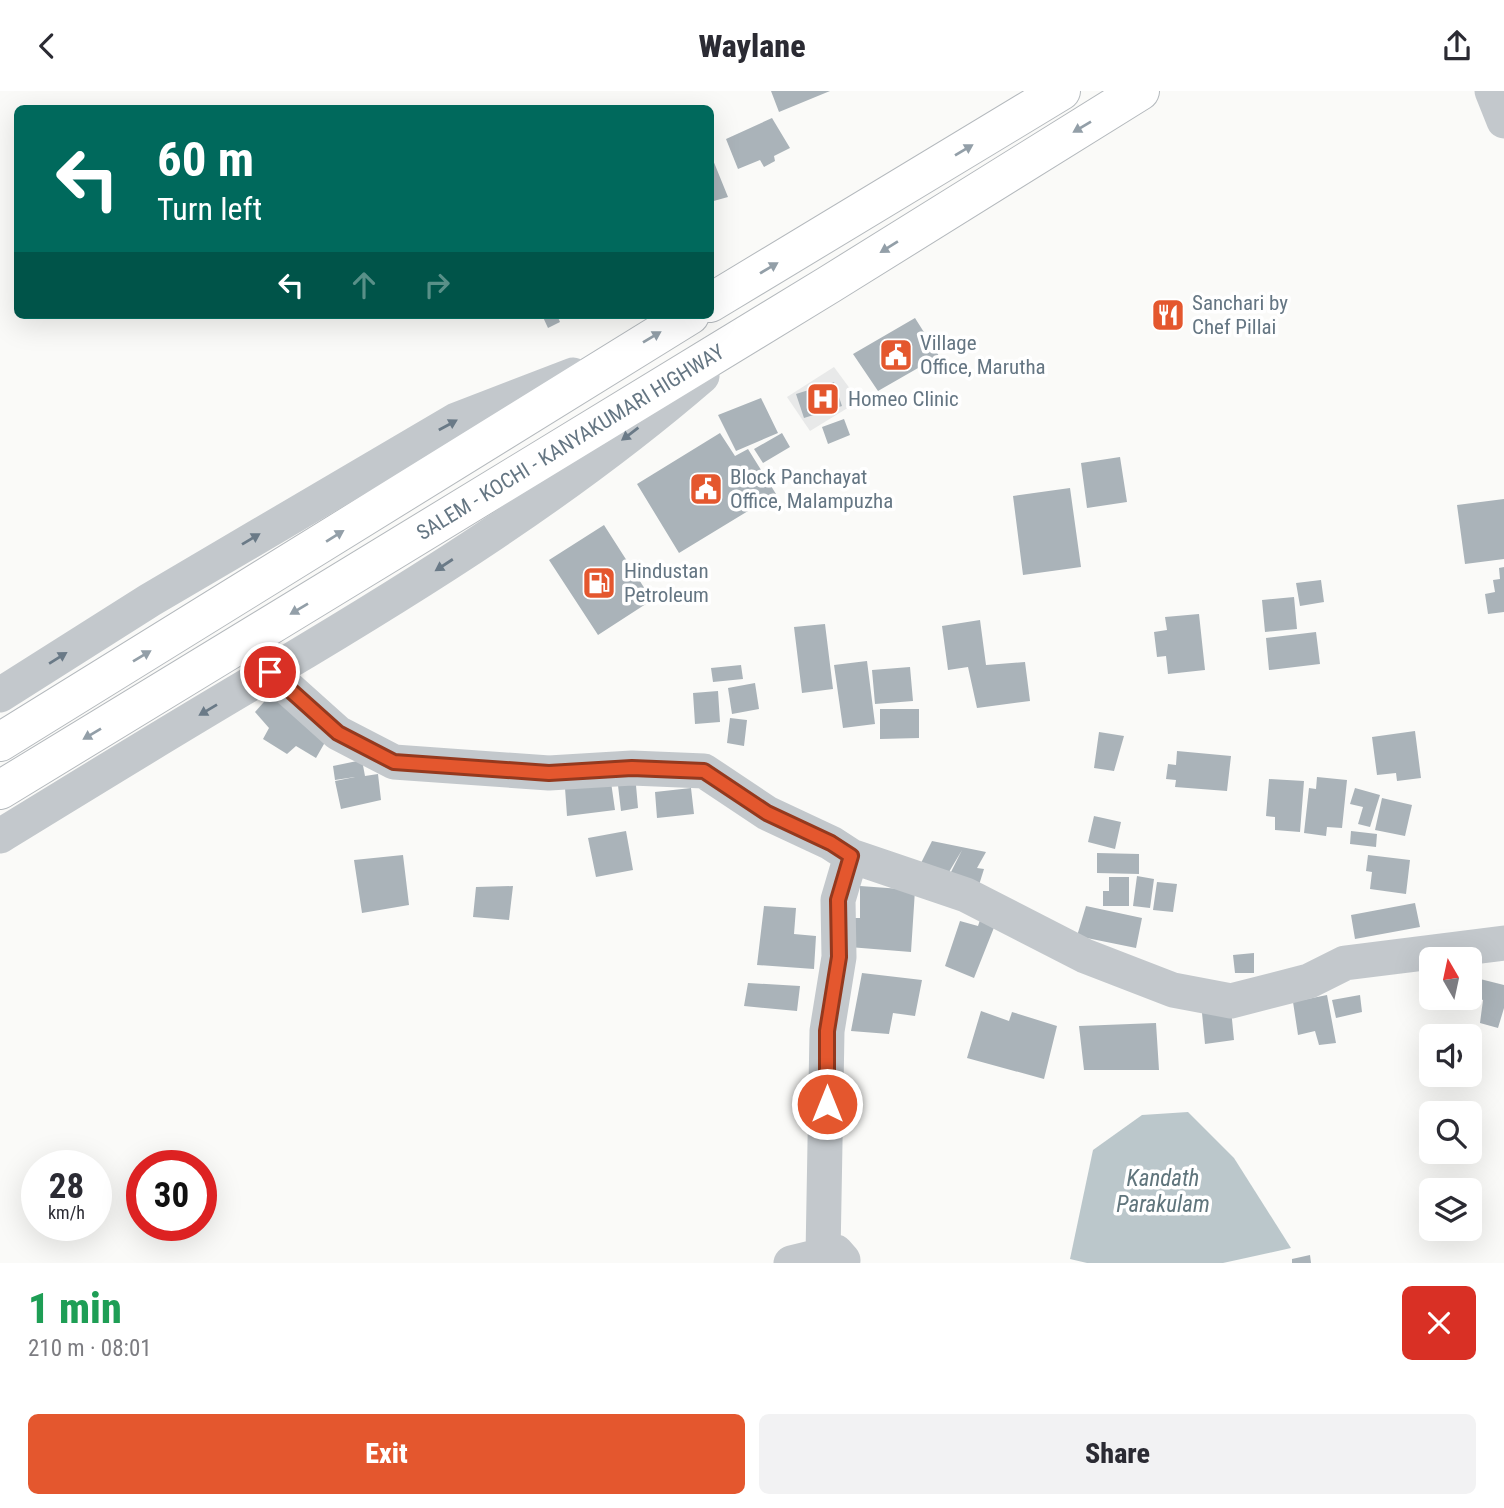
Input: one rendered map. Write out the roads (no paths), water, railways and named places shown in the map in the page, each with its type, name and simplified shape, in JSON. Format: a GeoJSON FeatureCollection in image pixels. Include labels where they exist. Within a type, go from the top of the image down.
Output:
{"type":"FeatureCollection","features":[{"type":"Feature","properties":{"kind":"highway"},"geometry":{"type":"LineString","coordinates":[[714,301],[1061,91]]}},
{"type":"Feature","properties":{"kind":"highway","name":"SALEM - KOCHI - KANYAKUMARI HIGHWAY"},"geometry":{"type":"LineString","coordinates":[[0,790],[758,328],[1140,91]]}},
{"type":"Feature","properties":{"kind":"highway","name":"SALEM - KOCHI - KANYAKUMARI HIGHWAY"},"geometry":{"type":"LineString","coordinates":[[0,743],[683,319]]}},
{"type":"Feature","properties":{"kind":"street"},"geometry":{"type":"LineString","coordinates":[[1492,91],[1504,121]]}},
{"type":"Feature","properties":{"kind":"street"},"geometry":{"type":"LineString","coordinates":[[0,836],[360,619],[512,521],[669,404],[758,328]]}},
{"type":"Feature","properties":{"kind":"street"},"geometry":{"type":"LineString","coordinates":[[0,695],[150,600],[456,420],[617,358]]}},
{"type":"Feature","properties":{"kind":"street"},"geometry":{"type":"LineString","coordinates":[[270,672],[338,733],[394,762],[549,773],[632,768],[704,771],[767,813],[831,843],[851,856],[966,895],[1085,956],[1173,990],[1231,1000],[1309,981],[1345,963],[1504,943]]}},
{"type":"Feature","properties":{"kind":"street"},"geometry":{"type":"LineString","coordinates":[[820,1260],[827,1129],[827,1031],[839,957],[838,900],[851,856]]}},
{"type":"Feature","properties":{"kind":"water","name":"Kandath Parakulam"},"geometry":{"type":"Polygon","coordinates":[[[1188,1112],[1234,1158],[1291,1248],[1223,1263],[1087,1263],[1070,1259],[1093,1150],[1142,1115],[1188,1112]]]}},
{"type":"Feature","properties":{"kind":"place","name":"Sanchari by Chef Pillai"},"geometry":{"type":"Point","coordinates":[1168,315]}},
{"type":"Feature","properties":{"kind":"place","name":"Village Office, Marutha"},"geometry":{"type":"Point","coordinates":[896,355]}},
{"type":"Feature","properties":{"kind":"place","name":"Homeo Clinic"},"geometry":{"type":"Point","coordinates":[823,399]}},
{"type":"Feature","properties":{"kind":"place","name":"Block Panchayat Office, Malampuzha"},"geometry":{"type":"Point","coordinates":[706,489]}},
{"type":"Feature","properties":{"kind":"place","name":"Hindustan Petroleum"},"geometry":{"type":"Point","coordinates":[599,583]}}]}
